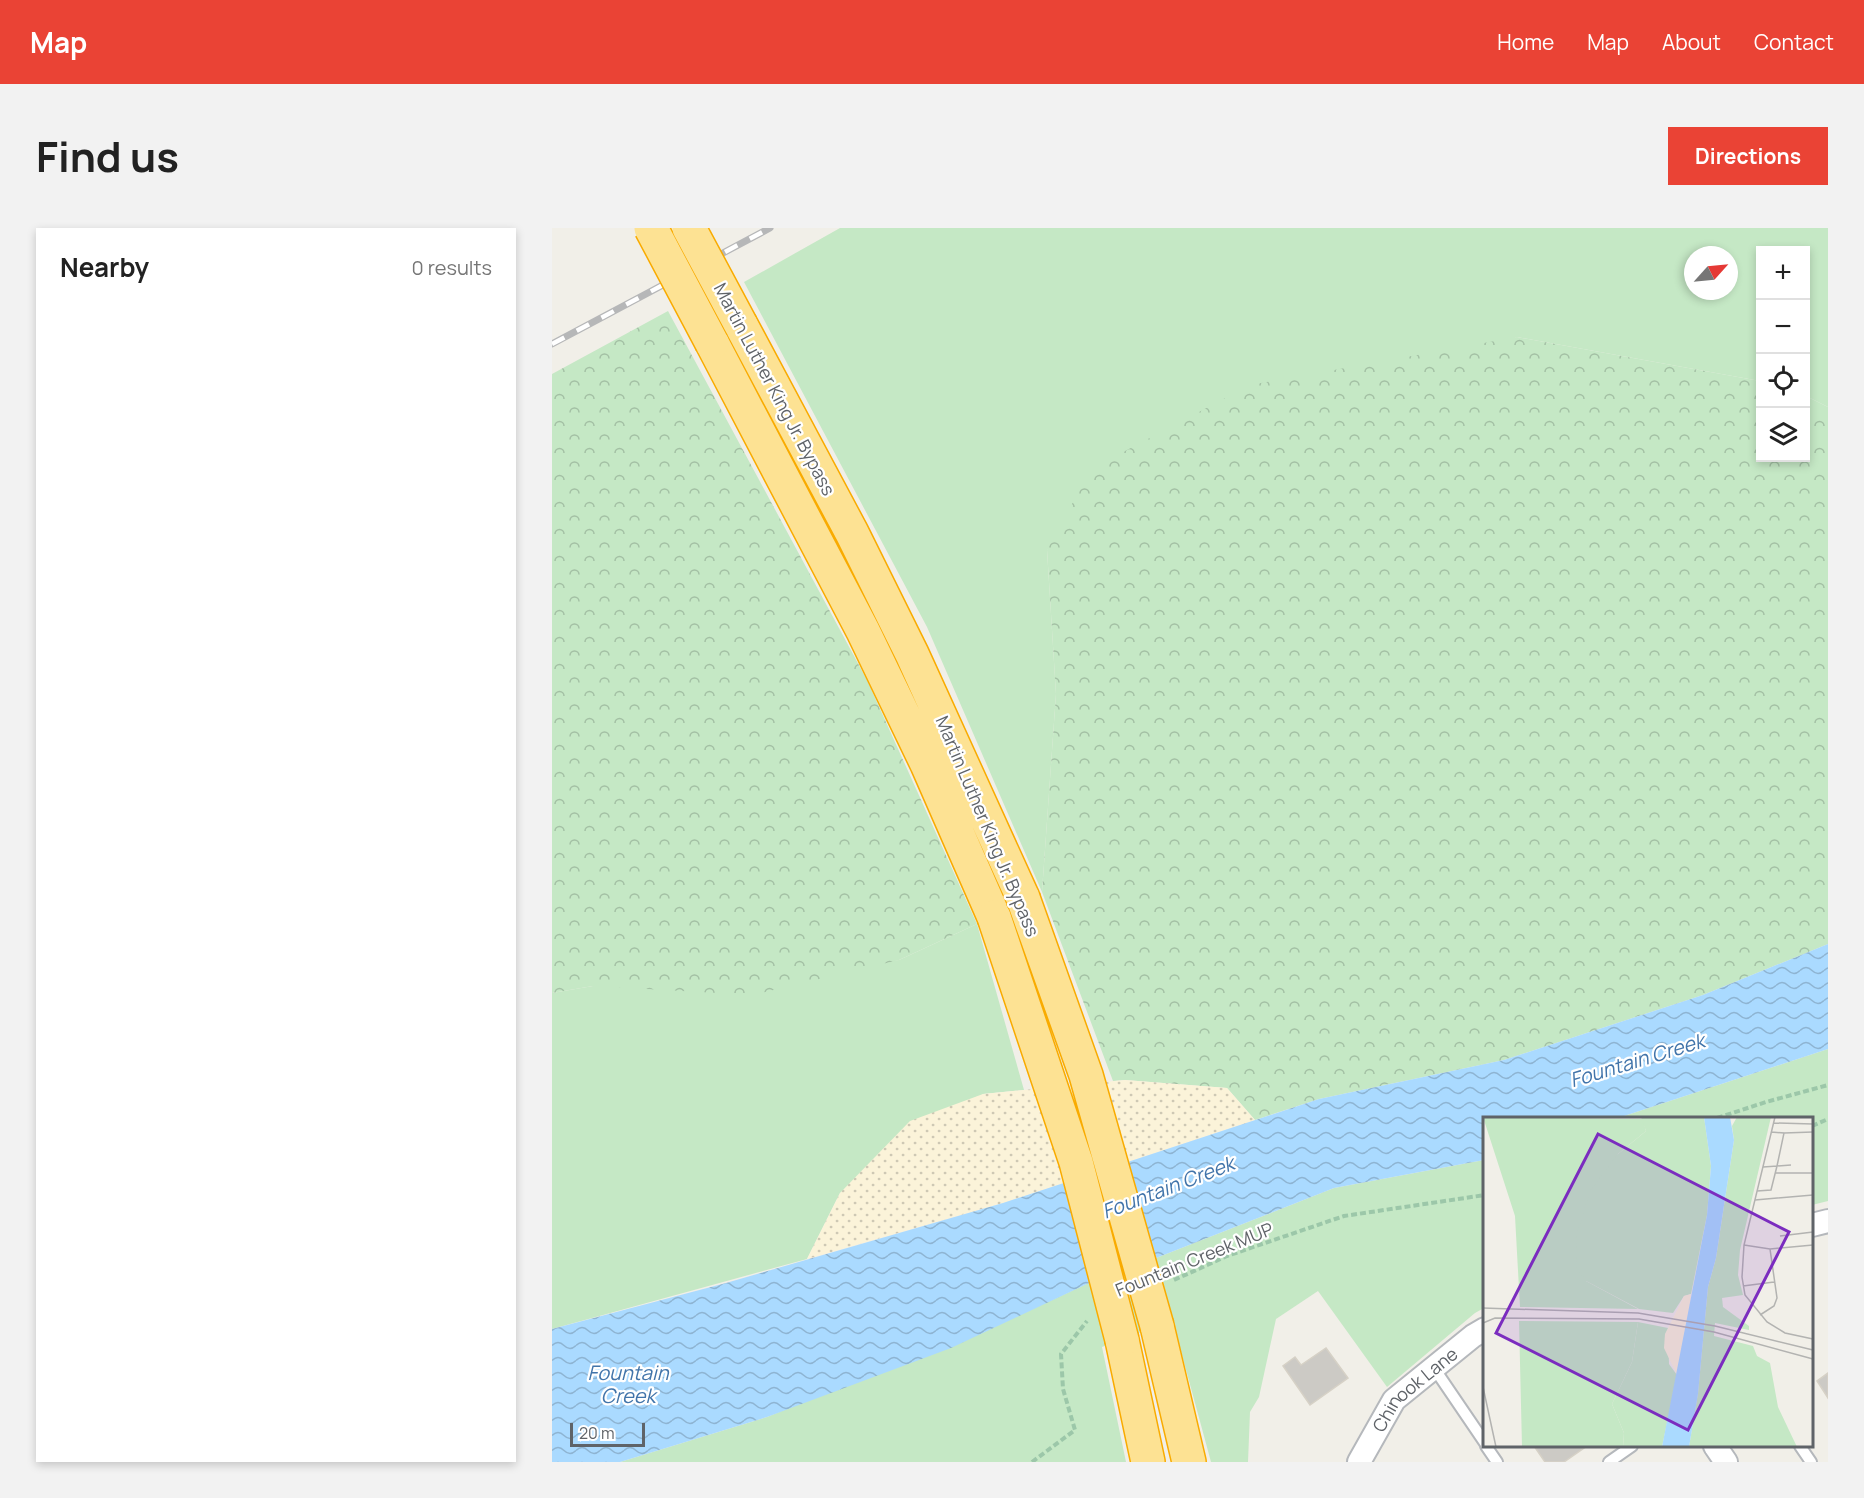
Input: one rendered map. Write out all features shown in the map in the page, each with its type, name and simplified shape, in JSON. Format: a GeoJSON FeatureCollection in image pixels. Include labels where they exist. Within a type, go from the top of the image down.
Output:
{"type":"FeatureCollection","features":[{"type":"Feature","properties":{"kind":"highway","name":"Martin Luther King Jr. Bypass"},"geometry":{"type":"LineString","coordinates":[[651,228],[863,631],[927,764],[994,917],[1076,1162],[1122,1340],[1148,1462]]}},
{"type":"Feature","properties":{"kind":"highway","name":"Martin Luther King Jr. Bypass"},"geometry":{"type":"LineString","coordinates":[[689,228],[852,533],[912,654],[1023,898],[1086,1075],[1157,1326],[1189,1462]]}},
{"type":"Feature","properties":{"kind":"street"},"geometry":{"type":"LineString","coordinates":[[1813,1225],[1828,1221]]}},
{"type":"Feature","properties":{"kind":"street","name":"Chinook Lane"},"geometry":{"type":"LineString","coordinates":[[1359,1462],[1394,1400],[1483,1330]]}},
{"type":"Feature","properties":{"kind":"street"},"geometry":{"type":"LineString","coordinates":[[1716,1447],[1726,1462]]}},
{"type":"Feature","properties":{"kind":"lane"},"geometry":{"type":"LineString","coordinates":[[1434,1368],[1483,1441]]}},
{"type":"Feature","properties":{"kind":"lane"},"geometry":{"type":"LineString","coordinates":[[1487,1447],[1497,1462]]}},
{"type":"Feature","properties":{"kind":"lane"},"geometry":{"type":"LineString","coordinates":[[1609,1462],[1631,1447]]}},
{"type":"Feature","properties":{"kind":"lane"},"geometry":{"type":"LineString","coordinates":[[1801,1447],[1811,1462]]}},
{"type":"Feature","properties":{"kind":"path"},"geometry":{"type":"LineString","coordinates":[[1723,1117],[1828,1085]]}},
{"type":"Feature","properties":{"kind":"path"},"geometry":{"type":"LineString","coordinates":[[1813,1126],[1828,1119]]}},
{"type":"Feature","properties":{"kind":"path","name":"Fountain Creek MUP"},"geometry":{"type":"LineString","coordinates":[[1164,1284],[1227,1256],[1344,1216],[1483,1195]]}},
{"type":"Feature","properties":{"kind":"path"},"geometry":{"type":"LineString","coordinates":[[1032,1462],[1076,1430],[1063,1389],[1061,1354],[1090,1317]]}},
{"type":"Feature","properties":{"kind":"green space"},"geometry":{"type":"Polygon","coordinates":[[[840,228],[1828,228],[1828,407],[1810,398],[1810,246],[1756,246],[1756,380],[1517,337],[1047,550],[1056,694],[1042,892],[927,627],[744,282],[840,228]]]}},
{"type":"Feature","properties":{"kind":"green space"},"geometry":{"type":"Polygon","coordinates":[[[668,311],[867,680],[977,924],[899,960],[753,995],[593,986],[552,993],[552,374],[668,311]]]}},
{"type":"Feature","properties":{"kind":"green space"},"geometry":{"type":"Polygon","coordinates":[[[1517,337],[1756,380],[1756,462],[1810,462],[1810,398],[1828,407],[1828,944],[1703,995],[1504,1060],[1319,1099],[1255,1120],[1227,1088],[1113,1081],[1042,892],[1056,694],[1047,550],[1091,469],[1250,385],[1517,337]]]}},
{"type":"Feature","properties":{"kind":"green space"},"geometry":{"type":"Polygon","coordinates":[[[977,924],[1024,1090],[983,1094],[840,1193],[807,1259],[552,1329],[552,993],[593,986],[899,960],[977,924]]]}},
{"type":"Feature","properties":{"kind":"green space"},"geometry":{"type":"Polygon","coordinates":[[[1828,1049],[1828,1201],[1813,1205],[1813,1117],[1621,1117],[1828,1049]]]}},
{"type":"Feature","properties":{"kind":"green space"},"geometry":{"type":"Polygon","coordinates":[[[1483,1160],[1483,1309],[1387,1387],[1318,1291],[1276,1319],[1259,1397],[1250,1412],[1248,1462],[1211,1462],[1172,1318],[1102,1347],[1126,1462],[620,1462],[767,1417],[1052,1300],[1106,1275],[1156,1258],[1334,1188],[1483,1160]]]}},
{"type":"Feature","properties":{"kind":"sand"},"geometry":{"type":"Polygon","coordinates":[[[1125,1080],[1227,1088],[1255,1120],[1003,1203],[807,1259],[840,1193],[910,1121],[983,1094],[1125,1080]]]}},
{"type":"Feature","properties":{"kind":"water","name":"Fountain Creek"},"geometry":{"type":"Polygon","coordinates":[[[1828,944],[1828,1049],[1621,1117],[1483,1117],[1483,1160],[1334,1188],[1156,1258],[1106,1275],[951,1348],[767,1417],[620,1462],[552,1462],[552,1329],[726,1283],[1003,1203],[1319,1099],[1504,1060],[1703,995],[1828,944]]]}},
{"type":"Feature","properties":{"kind":"building"},"geometry":{"type":"Polygon","coordinates":[[[1326,1348],[1348,1378],[1310,1405],[1283,1366],[1295,1357],[1301,1365],[1326,1348]]]}},
{"type":"Feature","properties":{"kind":"building"},"geometry":{"type":"Polygon","coordinates":[[[1828,1373],[1828,1398],[1817,1381],[1828,1373]]]}},
{"type":"Feature","properties":{"kind":"building"},"geometry":{"type":"Polygon","coordinates":[[[1535,1447],[1586,1447],[1564,1462],[1545,1462],[1535,1447]]]}},
{"type":"Feature","properties":{"kind":"railway"},"geometry":{"type":"LineString","coordinates":[[552,344],[770,228]]}}]}
